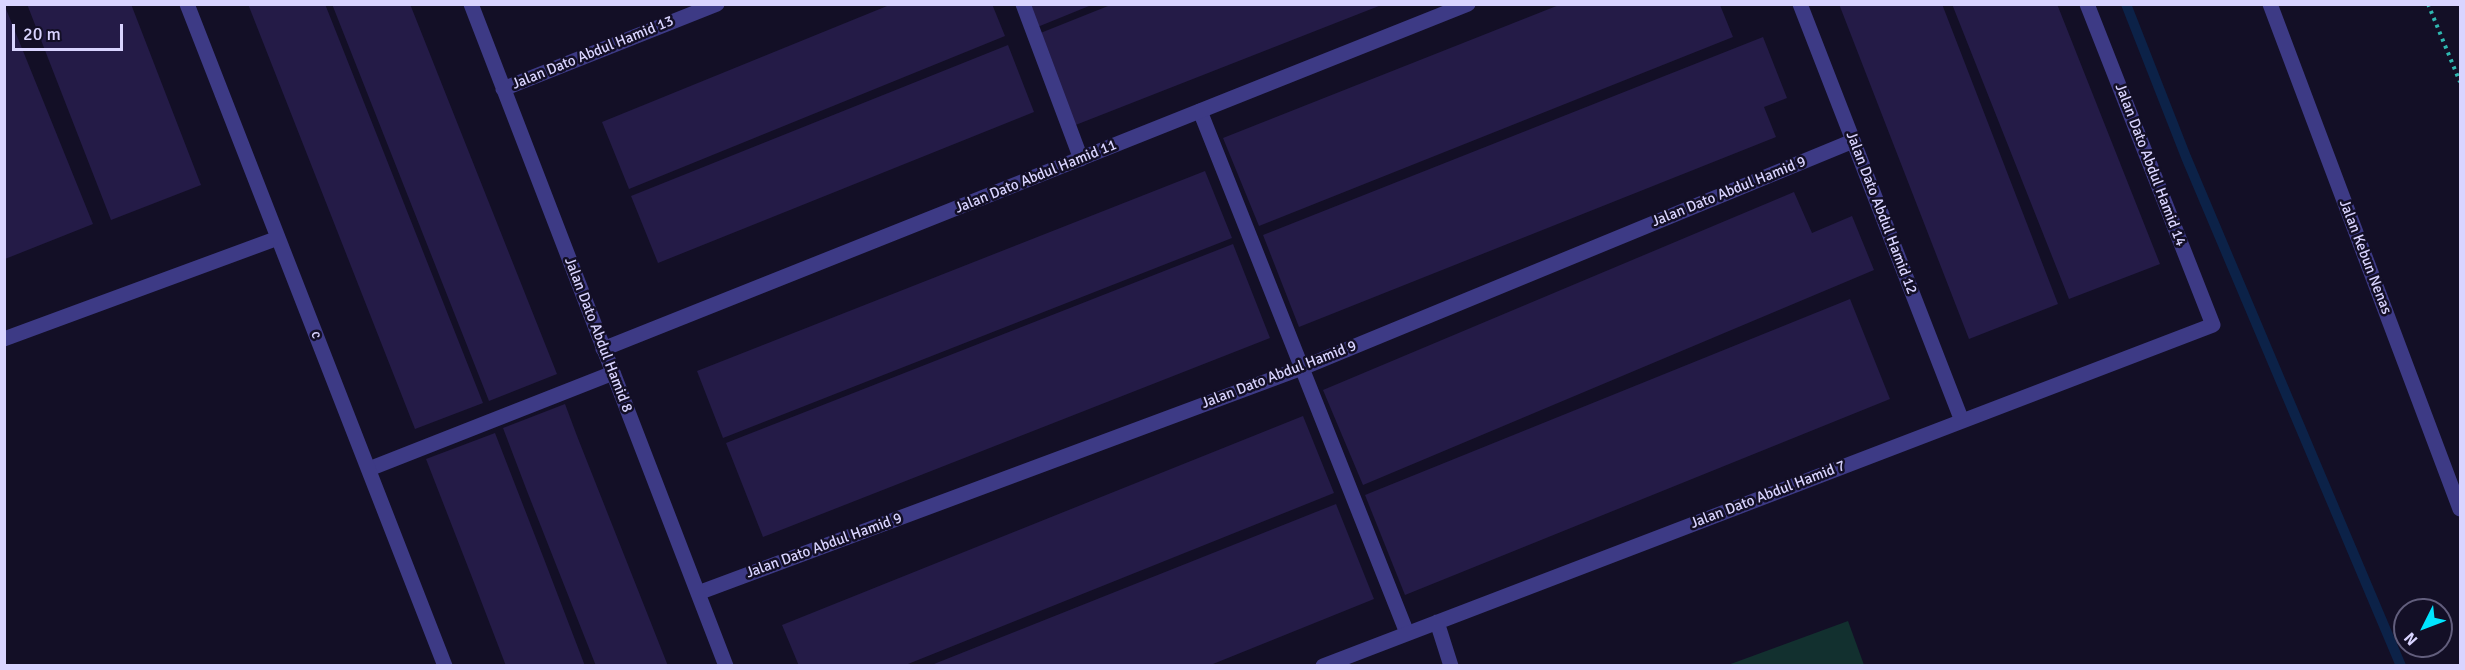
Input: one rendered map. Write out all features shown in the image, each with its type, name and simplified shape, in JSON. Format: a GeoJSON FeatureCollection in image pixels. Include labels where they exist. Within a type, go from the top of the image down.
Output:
{"type":"FeatureCollection","features":[{"type":"Feature","properties":{"kind":"street","name":"c"},"geometry":{"type":"LineString","coordinates":[[187,4],[445,666]]}},
{"type":"Feature","properties":{"kind":"street","name":"Jalan Dato Abdul Hamid 8"},"geometry":{"type":"LineString","coordinates":[[471,4],[726,666]]}},
{"type":"Feature","properties":{"kind":"street","name":"Jalan Dato Abdul Hamid 13"},"geometry":{"type":"LineString","coordinates":[[503,89],[717,4]]}},
{"type":"Feature","properties":{"kind":"street"},"geometry":{"type":"LineString","coordinates":[[1023,4],[1081,159]]}},
{"type":"Feature","properties":{"kind":"street","name":"Jalan Dato Abdul Hamid 11"},"geometry":{"type":"LineString","coordinates":[[603,349],[1468,4]]}},
{"type":"Feature","properties":{"kind":"street","name":"Jalan Dato Abdul Hamid 12"},"geometry":{"type":"LineString","coordinates":[[1800,4],[1962,421]]}},
{"type":"Feature","properties":{"kind":"street","name":"Jalan Dato Abdul Hamid 14"},"geometry":{"type":"LineString","coordinates":[[2087,4],[2213,325]]}},
{"type":"Feature","properties":{"kind":"street","name":"Jalan Kebun Nenas"},"geometry":{"type":"LineString","coordinates":[[2270,4],[2460,509]]}},
{"type":"Feature","properties":{"kind":"street"},"geometry":{"type":"LineString","coordinates":[[1200,111],[1407,633]]}},
{"type":"Feature","properties":{"kind":"street","name":"Jalan Dato Abdul Hamid 9"},"geometry":{"type":"LineString","coordinates":[[698,593],[1302,368],[1853,141]]}},
{"type":"Feature","properties":{"kind":"street"},"geometry":{"type":"LineString","coordinates":[[4,339],[278,238]]}},
{"type":"Feature","properties":{"kind":"street","name":"Jalan Dato Abdul Hamid 7"},"geometry":{"type":"LineString","coordinates":[[1323,666],[2213,325]]}},
{"type":"Feature","properties":{"kind":"street"},"geometry":{"type":"LineString","coordinates":[[369,469],[613,373]]}},
{"type":"Feature","properties":{"kind":"street"},"geometry":{"type":"LineString","coordinates":[[1437,622],[1451,666]]}},
{"type":"Feature","properties":{"kind":"path"},"geometry":{"type":"LineString","coordinates":[[2428,4],[2460,82]]}},
{"type":"Feature","properties":{"kind":"green space"},"geometry":{"type":"Polygon","coordinates":[[[1848,621],[1864,665],[1728,665],[1848,621]]]}},
{"type":"Feature","properties":{"kind":"building"},"geometry":{"type":"Polygon","coordinates":[[[4,4],[93,224],[5,259],[4,257],[4,4]]]}},
{"type":"Feature","properties":{"kind":"building"},"geometry":{"type":"Polygon","coordinates":[[[27,4],[131,4],[201,185],[111,220],[27,4]]]}},
{"type":"Feature","properties":{"kind":"building"},"geometry":{"type":"Polygon","coordinates":[[[248,4],[325,4],[483,403],[415,429],[248,4]]]}},
{"type":"Feature","properties":{"kind":"building"},"geometry":{"type":"Polygon","coordinates":[[[332,4],[410,4],[557,374],[489,401],[332,4]]]}},
{"type":"Feature","properties":{"kind":"building"},"geometry":{"type":"Polygon","coordinates":[[[892,4],[992,4],[1005,36],[629,189],[602,122],[892,4]]]}},
{"type":"Feature","properties":{"kind":"building"},"geometry":{"type":"Polygon","coordinates":[[[1026,4],[1094,4],[1035,28],[1026,4]]]}},
{"type":"Feature","properties":{"kind":"building"},"geometry":{"type":"Polygon","coordinates":[[[1113,4],[1384,4],[1073,126],[1038,34],[1113,4]]]}},
{"type":"Feature","properties":{"kind":"building"},"geometry":{"type":"Polygon","coordinates":[[[1839,4],[1942,4],[2058,304],[1969,339],[1839,4]]]}},
{"type":"Feature","properties":{"kind":"building"},"geometry":{"type":"Polygon","coordinates":[[[1952,4],[2057,4],[2160,264],[2069,299],[1952,4]]]}},
{"type":"Feature","properties":{"kind":"building"},"geometry":{"type":"Polygon","coordinates":[[[1559,5],[1720,5],[1733,37],[1259,226],[1223,138],[1559,5]]]}},
{"type":"Feature","properties":{"kind":"building"},"geometry":{"type":"Polygon","coordinates":[[[1763,37],[1787,98],[1764,107],[1776,137],[1299,327],[1263,235],[1763,37]]]}},
{"type":"Feature","properties":{"kind":"building"},"geometry":{"type":"Polygon","coordinates":[[[1008,45],[1034,112],[658,263],[631,196],[1008,45]]]}},
{"type":"Feature","properties":{"kind":"building"},"geometry":{"type":"Polygon","coordinates":[[[1205,171],[1232,238],[723,438],[697,371],[1205,171]]]}},
{"type":"Feature","properties":{"kind":"building"},"geometry":{"type":"Polygon","coordinates":[[[1794,192],[1812,233],[1852,216],[1874,270],[1363,485],[1323,390],[1794,192]]]}},
{"type":"Feature","properties":{"kind":"building"},"geometry":{"type":"Polygon","coordinates":[[[1233,244],[1270,338],[763,537],[726,443],[1233,244]]]}},
{"type":"Feature","properties":{"kind":"building"},"geometry":{"type":"Polygon","coordinates":[[[1850,299],[1890,399],[1405,595],[1365,495],[1850,299]]]}},
{"type":"Feature","properties":{"kind":"building"},"geometry":{"type":"Polygon","coordinates":[[[565,404],[668,666],[596,666],[527,491],[503,428],[565,404]]]}},
{"type":"Feature","properties":{"kind":"building"},"geometry":{"type":"Polygon","coordinates":[[[1303,416],[1334,493],[903,666],[799,666],[782,625],[1303,416]]]}},
{"type":"Feature","properties":{"kind":"building"},"geometry":{"type":"Polygon","coordinates":[[[495,433],[585,666],[506,666],[426,459],[495,433]]]}},
{"type":"Feature","properties":{"kind":"building"},"geometry":{"type":"Polygon","coordinates":[[[1336,504],[1374,599],[1208,666],[929,666],[1336,504]]]}},
{"type":"Feature","properties":{"kind":"waterway"},"geometry":{"type":"LineString","coordinates":[[2126,4],[2186,157],[2401,666]]}}]}
